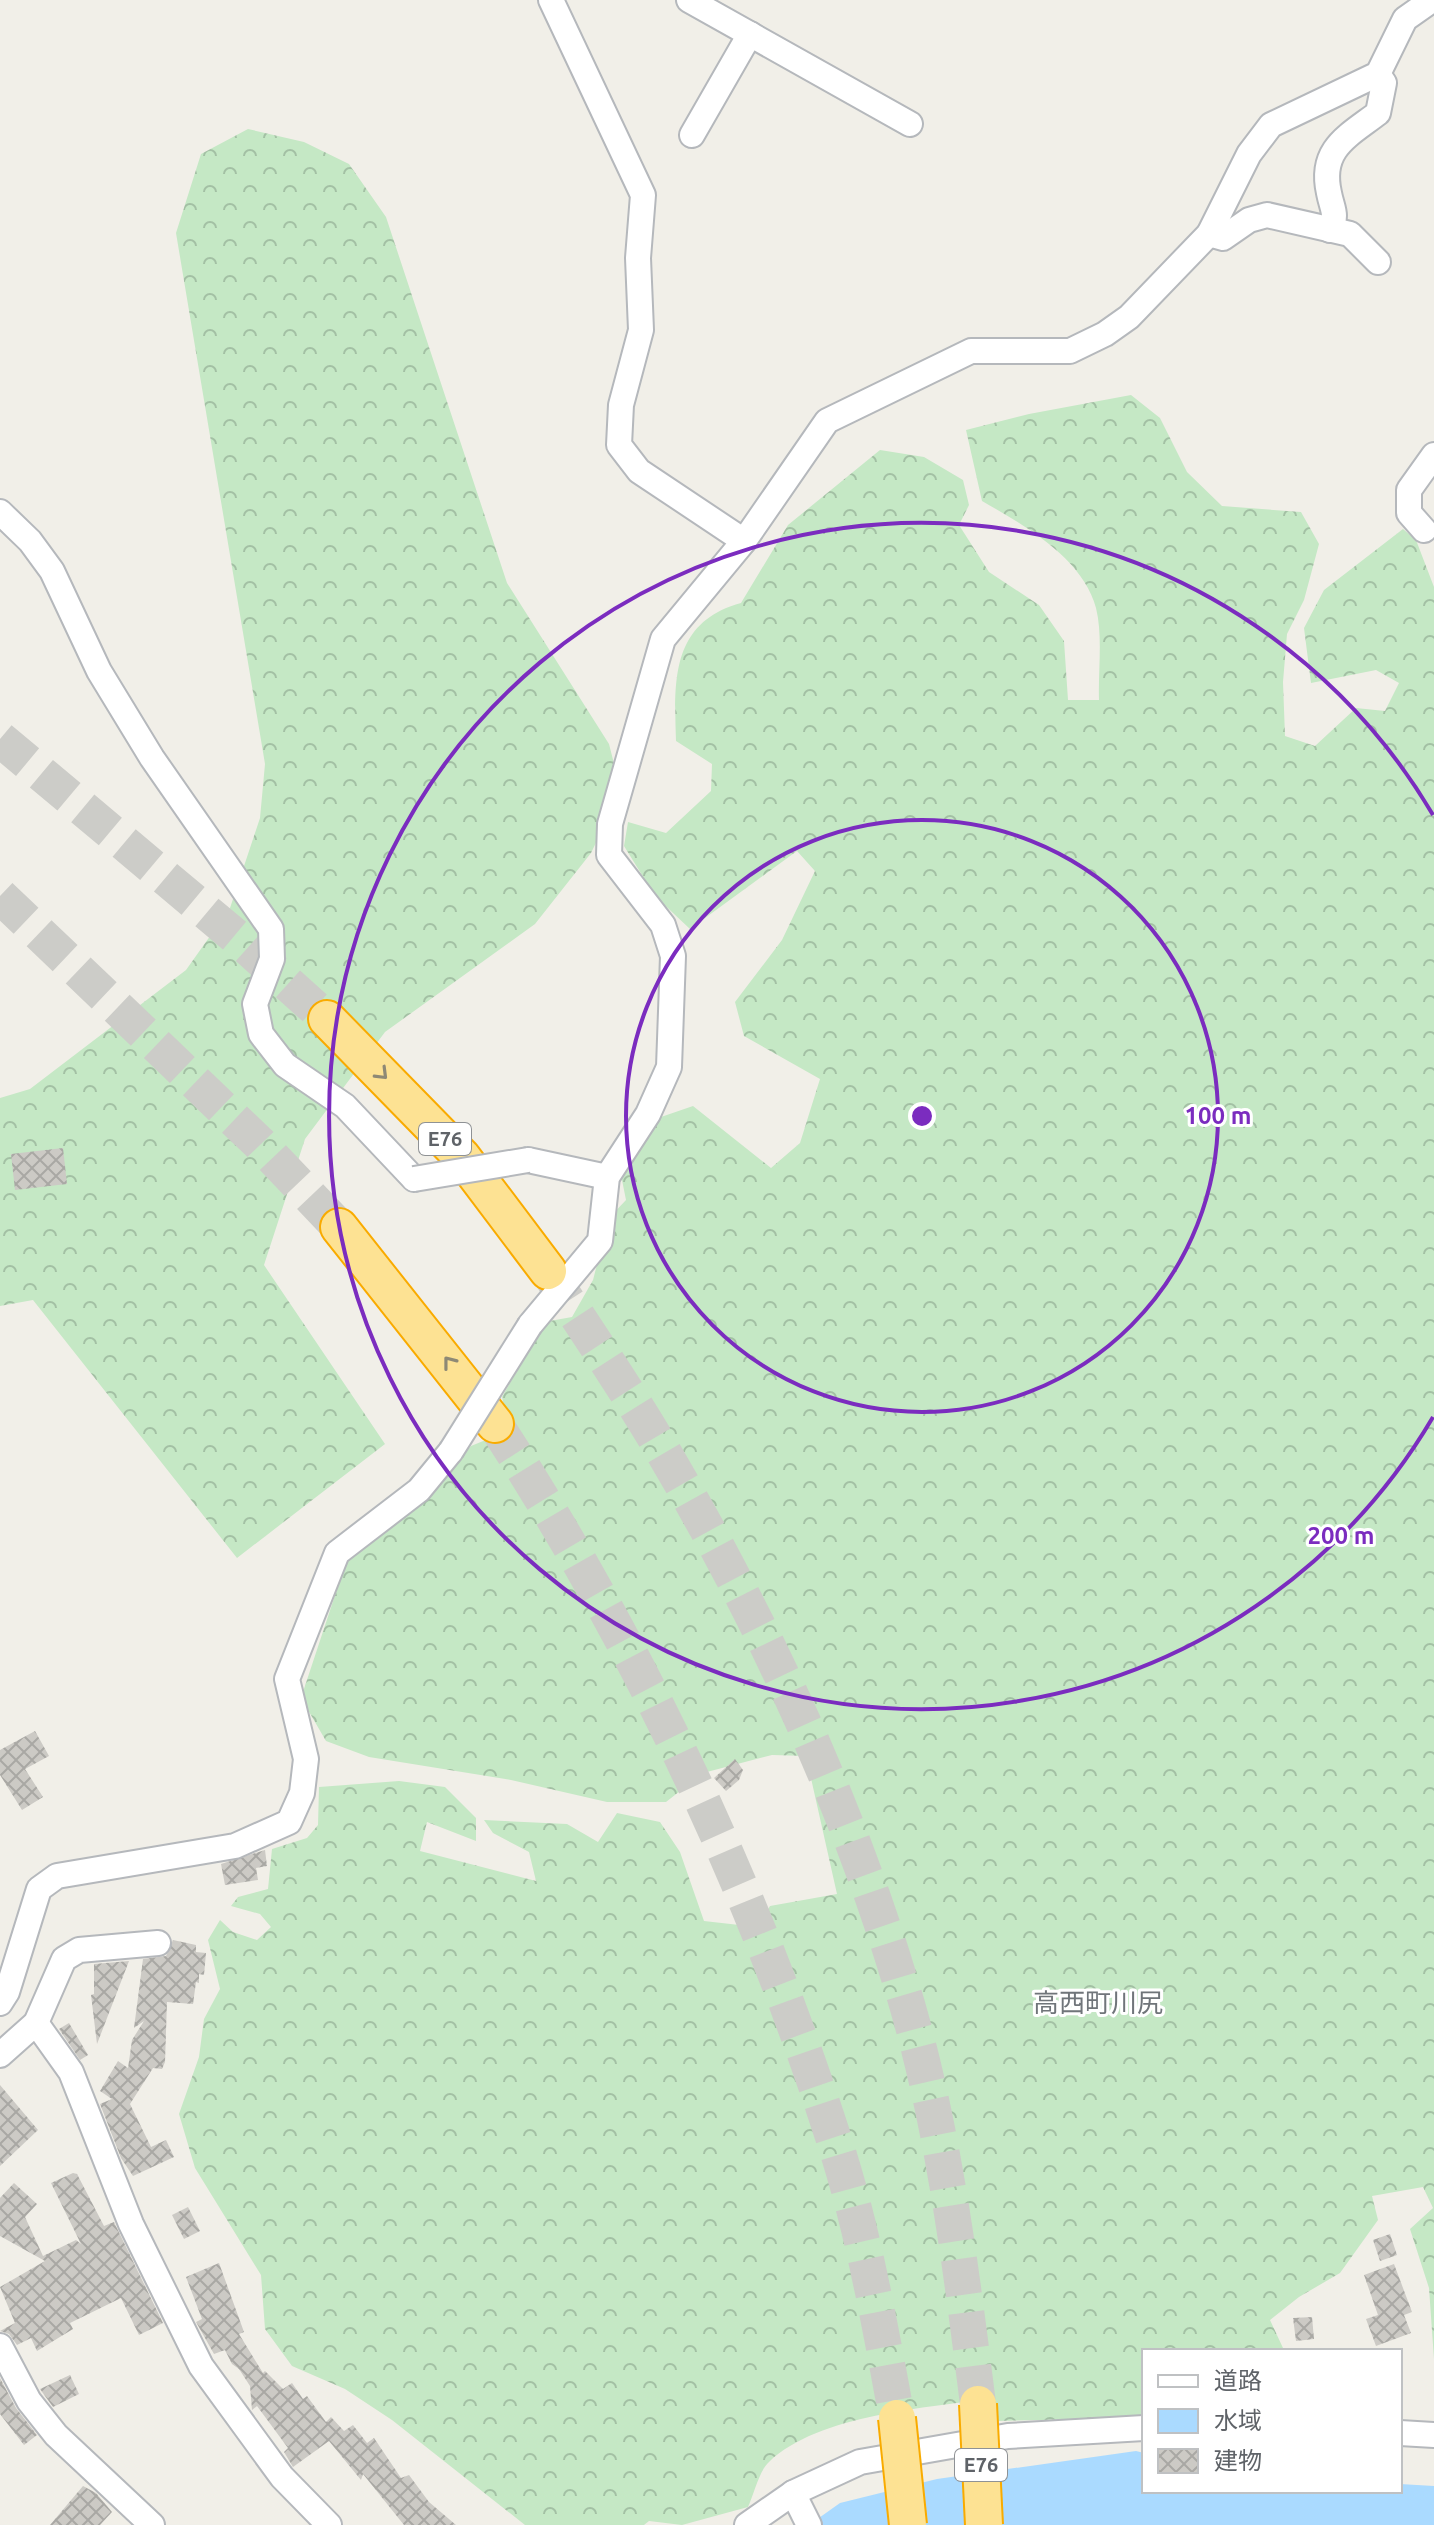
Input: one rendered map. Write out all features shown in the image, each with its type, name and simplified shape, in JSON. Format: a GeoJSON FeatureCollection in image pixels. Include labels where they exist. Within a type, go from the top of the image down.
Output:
{"type":"FeatureCollection","features":[{"type":"Feature","properties":{"kind":"highway","name":"E76"},"geometry":{"type":"LineString","coordinates":[[327,1019],[462,1157],[548,1271]]}},
{"type":"Feature","properties":{"kind":"highway"},"geometry":{"type":"LineString","coordinates":[[339,1227],[495,1424]]}},
{"type":"Feature","properties":{"kind":"highway","name":"E76"},"geometry":{"type":"LineString","coordinates":[[978,2404],[984,2525]]}},
{"type":"Feature","properties":{"kind":"highway"},"geometry":{"type":"LineString","coordinates":[[897,2418],[907,2522]]}},
{"type":"Feature","properties":{"kind":"street"},"geometry":{"type":"LineString","coordinates":[[551,0],[643,195],[638,258],[641,330],[621,405],[619,445],[639,471],[744,541]]}},
{"type":"Feature","properties":{"kind":"street"},"geometry":{"type":"LineString","coordinates":[[689,0],[910,124]]}},
{"type":"Feature","properties":{"kind":"street"},"geometry":{"type":"LineString","coordinates":[[0,2003],[7,1992],[39,1889],[57,1876],[235,1846],[289,1822],[302,1793],[306,1759],[290,1705],[287,1679],[337,1553],[419,1490],[451,1451],[530,1325],[600,1241],[607,1177],[648,1114],[669,1067],[673,956],[663,925],[609,855],[610,824],[663,639],[744,541],[827,421],[971,351],[1070,351],[1105,334],[1129,317],[1209,234],[1249,154],[1271,125],[1378,74],[1405,19],[1432,0]]}},
{"type":"Feature","properties":{"kind":"street"},"geometry":{"type":"LineString","coordinates":[[692,135],[750,34]]}},
{"type":"Feature","properties":{"kind":"street"},"geometry":{"type":"LineString","coordinates":[[1330,230],[1336,217],[1326,176],[1333,148],[1378,113],[1384,83],[1378,74]]}},
{"type":"Feature","properties":{"kind":"street"},"geometry":{"type":"LineString","coordinates":[[1209,234],[1223,238],[1249,220],[1267,215],[1350,234],[1378,262]]}},
{"type":"Feature","properties":{"kind":"street"},"geometry":{"type":"LineString","coordinates":[[1424,530],[1409,513],[1409,490],[1434,455]]}},
{"type":"Feature","properties":{"kind":"street"},"geometry":{"type":"LineString","coordinates":[[0,512],[30,541],[52,571],[99,671],[152,758],[271,929],[272,959],[255,1004],[261,1034],[285,1065],[345,1106],[414,1179],[528,1160],[607,1177]]}},
{"type":"Feature","properties":{"kind":"street"},"geometry":{"type":"LineString","coordinates":[[0,2055],[36,2023],[64,1959],[79,1950],[158,1943]]}},
{"type":"Feature","properties":{"kind":"street"},"geometry":{"type":"LineString","coordinates":[[36,2023],[71,2072],[131,2224],[201,2366],[282,2477],[329,2525]]}},
{"type":"Feature","properties":{"kind":"street"},"geometry":{"type":"LineString","coordinates":[[0,2346],[29,2401],[56,2435],[152,2525]]}},
{"type":"Feature","properties":{"kind":"street"},"geometry":{"type":"LineString","coordinates":[[747,2525],[793,2493],[860,2462],[1008,2436],[1142,2428]]}},
{"type":"Feature","properties":{"kind":"street"},"geometry":{"type":"LineString","coordinates":[[1402,2433],[1434,2435]]}},
{"type":"Feature","properties":{"kind":"street"},"geometry":{"type":"LineString","coordinates":[[793,2493],[809,2525]]}},
{"type":"Feature","properties":{"kind":"green space"},"geometry":{"type":"Polygon","coordinates":[[[248,129],[304,142],[349,164],[386,217],[507,583],[609,744],[621,791],[591,853],[535,924],[385,1032],[305,1139],[264,1265],[385,1444],[237,1558],[33,1300],[0,1306],[0,1098],[30,1089],[186,970],[230,908],[260,818],[265,764],[176,233],[201,154],[248,129]]]}},
{"type":"Feature","properties":{"kind":"green space"},"geometry":{"type":"Polygon","coordinates":[[[1131,395],[1160,418],[1187,472],[1222,506],[1301,512],[1319,544],[1304,600],[1287,634],[1283,682],[1285,736],[1315,746],[1356,708],[1385,711],[1399,683],[1376,670],[1311,683],[1304,628],[1324,590],[1403,529],[1416,540],[1434,587],[1434,2359],[1429,2288],[1410,2229],[1433,2208],[1423,2187],[1372,2196],[1378,2220],[1340,2273],[1299,2297],[1270,2320],[1283,2348],[1142,2349],[1142,2418],[997,2421],[994,2398],[907,2410],[845,2423],[790,2446],[765,2466],[748,2507],[682,2525],[649,2521],[644,2525],[525,2525],[392,2420],[345,2389],[292,2366],[265,2329],[261,2275],[195,2168],[179,2114],[199,2057],[204,2019],[220,1989],[208,1940],[220,1920],[233,1932],[257,1940],[271,1927],[260,1914],[231,1906],[238,1897],[268,1889],[272,1849],[307,1838],[318,1825],[319,1787],[399,1781],[445,1787],[476,1818],[476,1841],[427,1822],[420,1851],[536,1881],[529,1852],[493,1833],[484,1820],[567,1824],[598,1842],[617,1813],[660,1822],[680,1852],[704,1921],[757,1927],[770,1906],[837,1894],[806,1756],[772,1755],[703,1773],[666,1802],[607,1802],[511,1780],[369,1757],[326,1741],[301,1698],[347,1559],[426,1498],[471,1446],[493,1437],[507,1419],[502,1397],[544,1322],[572,1317],[593,1280],[609,1218],[626,1200],[620,1170],[661,1117],[693,1106],[771,1168],[800,1143],[820,1079],[744,1036],[735,1002],[782,940],[815,871],[797,851],[690,929],[655,896],[624,846],[628,822],[666,833],[711,791],[712,764],[676,741],[677,676],[689,639],[701,624],[718,612],[741,603],[788,525],[880,450],[924,457],[963,480],[969,505],[959,525],[989,572],[1039,605],[1064,641],[1068,700],[1099,700],[1099,630],[1096,608],[1089,590],[1079,574],[1050,545],[982,501],[966,430],[1029,414],[1131,395]]]}},
{"type":"Feature","properties":{"kind":"water"},"geometry":{"type":"Polygon","coordinates":[[[1136,2451],[1142,2452],[1142,2493],[1402,2493],[1402,2484],[1434,2486],[1434,2525],[809,2525],[840,2503],[937,2479],[1136,2451]]]}},
{"type":"Feature","properties":{"kind":"building"},"geometry":{"type":"Polygon","coordinates":[[[63,1148],[67,1184],[15,1190],[11,1154],[63,1148]]]}},
{"type":"Feature","properties":{"kind":"building"},"geometry":{"type":"Polygon","coordinates":[[[35,1731],[49,1756],[25,1769],[43,1797],[22,1810],[0,1775],[0,1750],[35,1731]]]}},
{"type":"Feature","properties":{"kind":"building"},"geometry":{"type":"Polygon","coordinates":[[[735,1759],[743,1770],[739,1780],[726,1791],[714,1778],[735,1759]]]}},
{"type":"Feature","properties":{"kind":"building"},"geometry":{"type":"Polygon","coordinates":[[[265,1850],[267,1866],[256,1868],[258,1880],[225,1885],[221,1864],[265,1850]]]}},
{"type":"Feature","properties":{"kind":"building"},"geometry":{"type":"Polygon","coordinates":[[[173,1940],[196,1945],[196,1952],[206,1953],[204,1975],[199,1974],[193,2004],[167,2002],[165,2062],[162,2069],[153,2068],[130,2104],[151,2147],[166,2140],[174,2157],[133,2176],[121,2158],[100,2104],[112,2099],[100,2091],[118,2061],[128,2068],[132,2040],[144,2021],[134,2028],[143,1959],[166,1956],[173,1940]]]}},
{"type":"Feature","properties":{"kind":"building"},"geometry":{"type":"Polygon","coordinates":[[[129,1961],[97,2044],[91,1995],[94,1994],[94,1964],[129,1961]]]}},
{"type":"Feature","properties":{"kind":"building"},"geometry":{"type":"Polygon","coordinates":[[[69,2023],[88,2055],[80,2060],[59,2029],[69,2023]]]}},
{"type":"Feature","properties":{"kind":"building"},"geometry":{"type":"Polygon","coordinates":[[[0,2085],[38,2130],[0,2166],[0,2085]]]}},
{"type":"Feature","properties":{"kind":"building"},"geometry":{"type":"Polygon","coordinates":[[[77,2174],[104,2226],[114,2222],[163,2323],[139,2335],[121,2298],[70,2323],[73,2329],[37,2351],[31,2338],[17,2345],[9,2334],[0,2331],[15,2323],[0,2287],[45,2261],[0,2236],[0,2198],[14,2183],[37,2204],[25,2217],[43,2256],[76,2240],[81,2244],[51,2183],[77,2174]]]}},
{"type":"Feature","properties":{"kind":"building"},"geometry":{"type":"Polygon","coordinates":[[[188,2207],[200,2231],[184,2239],[172,2215],[188,2207]]]}},
{"type":"Feature","properties":{"kind":"building"},"geometry":{"type":"Polygon","coordinates":[[[1390,2234],[1397,2255],[1380,2261],[1373,2240],[1390,2234]]]}},
{"type":"Feature","properties":{"kind":"building"},"geometry":{"type":"Polygon","coordinates":[[[219,2263],[244,2332],[239,2334],[263,2373],[265,2371],[283,2389],[292,2383],[303,2399],[307,2396],[326,2422],[331,2417],[344,2431],[353,2425],[367,2443],[374,2438],[401,2478],[409,2475],[429,2502],[456,2525],[404,2525],[363,2474],[361,2480],[329,2441],[293,2467],[284,2452],[288,2448],[257,2406],[252,2410],[250,2386],[239,2369],[232,2364],[225,2350],[214,2354],[196,2322],[202,2319],[186,2277],[219,2263]]]}},
{"type":"Feature","properties":{"kind":"building"},"geometry":{"type":"Polygon","coordinates":[[[1394,2264],[1412,2312],[1404,2315],[1411,2333],[1376,2346],[1366,2319],[1378,2315],[1364,2275],[1394,2264]]]}},
{"type":"Feature","properties":{"kind":"building"},"geometry":{"type":"Polygon","coordinates":[[[1312,2317],[1314,2339],[1296,2341],[1293,2318],[1312,2317]]]}},
{"type":"Feature","properties":{"kind":"building"},"geometry":{"type":"Polygon","coordinates":[[[70,2375],[79,2394],[53,2407],[40,2389],[70,2375]]]}},
{"type":"Feature","properties":{"kind":"building"},"geometry":{"type":"Polygon","coordinates":[[[0,2378],[16,2408],[37,2435],[24,2445],[0,2414],[0,2378]]]}},
{"type":"Feature","properties":{"kind":"building"},"geometry":{"type":"Polygon","coordinates":[[[83,2486],[96,2493],[112,2512],[100,2525],[50,2525],[83,2486]]]}},
{"type":"Feature","properties":{"kind":"tunnel"},"geometry":{"type":"LineString","coordinates":[[0,739],[235,936],[327,1019]]}},
{"type":"Feature","properties":{"kind":"tunnel"},"geometry":{"type":"LineString","coordinates":[[0,896],[259,1143],[339,1227]]}},
{"type":"Feature","properties":{"kind":"tunnel"},"geometry":{"type":"LineString","coordinates":[[548,1271],[650,1430],[734,1579],[798,1710],[854,1844],[900,1981],[928,2086],[957,2244],[978,2404]]}},
{"type":"Feature","properties":{"kind":"tunnel"},"geometry":{"type":"LineString","coordinates":[[495,1424],[598,1595],[645,1683],[690,1773],[769,1957],[846,2179],[871,2280],[897,2418]]}},
{"type":"Feature","properties":{"kind":"district","name":"高西町川尻"},"geometry":{"type":"Point","coordinates":[1098,2003]}}]}
